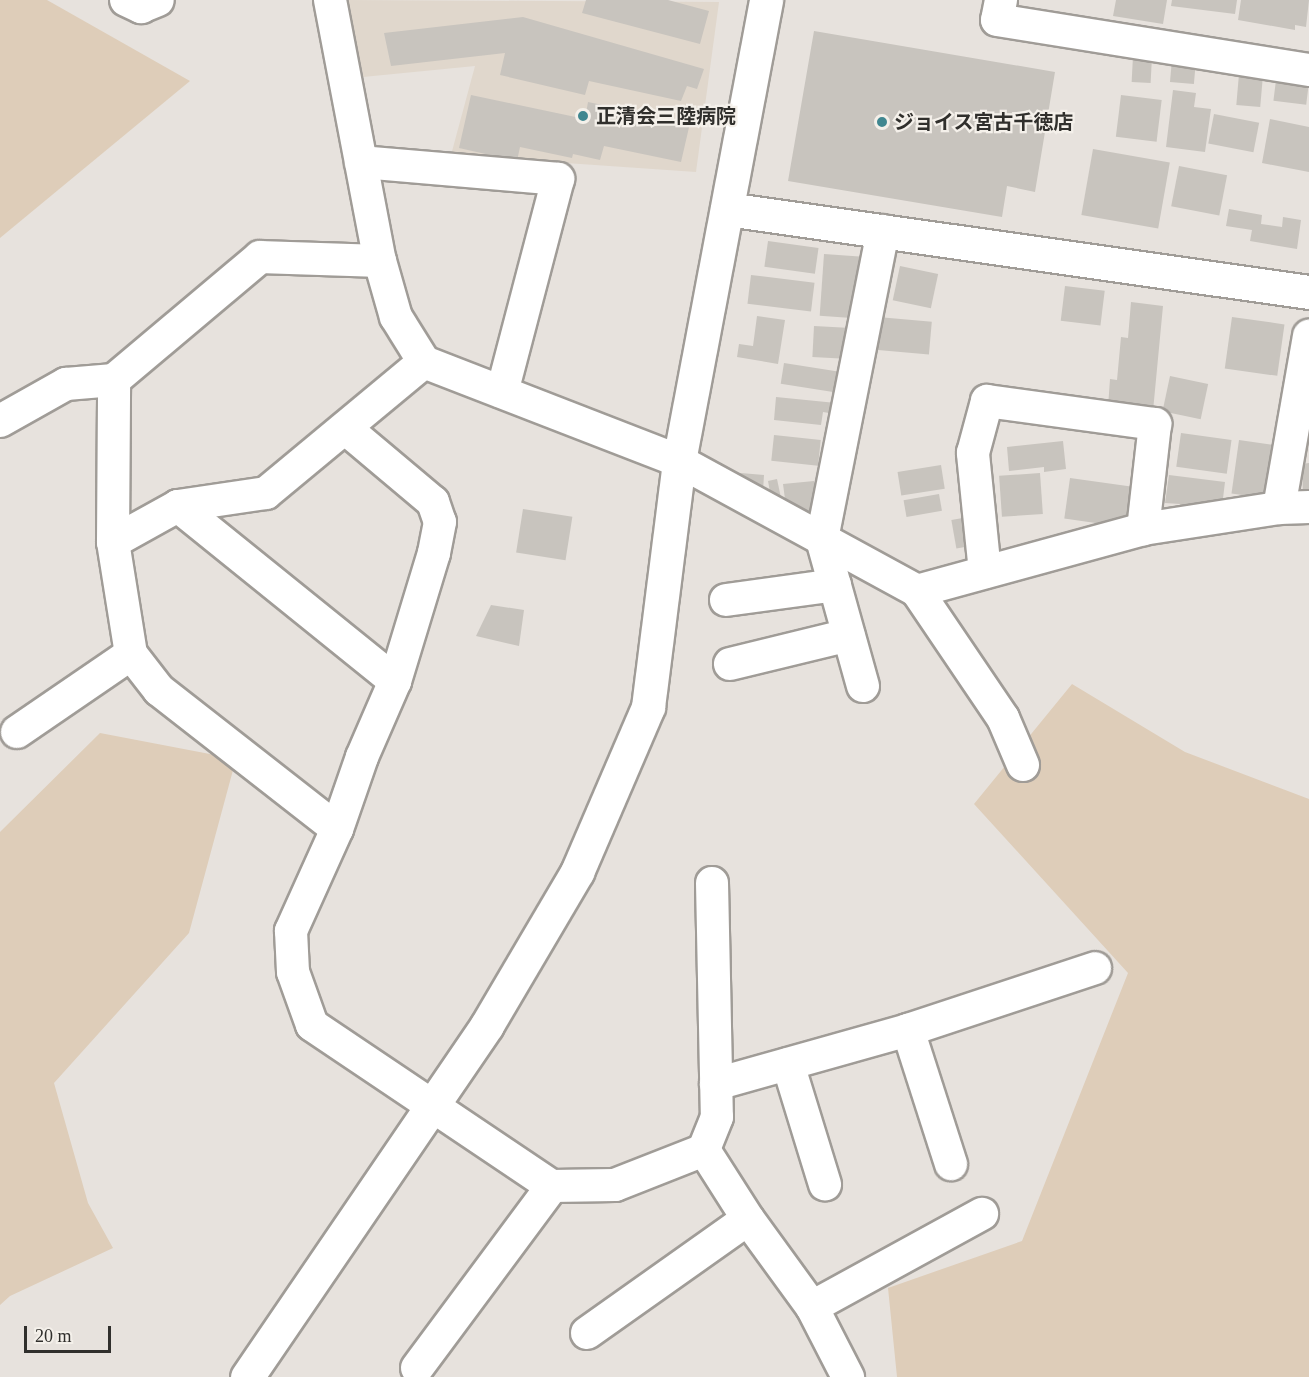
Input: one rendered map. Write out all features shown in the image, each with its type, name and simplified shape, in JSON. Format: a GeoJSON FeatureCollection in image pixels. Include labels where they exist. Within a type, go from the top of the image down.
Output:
{"type":"FeatureCollection","features":[{"type":"Feature","properties":{"kind":"street"},"geometry":{"type":"LineString","coordinates":[[126,0],[141,7],[158,0]]}},
{"type":"Feature","properties":{"kind":"street"},"geometry":{"type":"LineString","coordinates":[[330,0],[380,261],[396,316],[424,362],[680,461],[917,591],[1003,718],[1023,765]]}},
{"type":"Feature","properties":{"kind":"street"},"geometry":{"type":"LineString","coordinates":[[247,1377],[487,1024],[577,872],[648,706],[680,461],[766,0]]}},
{"type":"Feature","properties":{"kind":"street"},"geometry":{"type":"LineString","coordinates":[[1001,0],[997,20],[1309,70]]}},
{"type":"Feature","properties":{"kind":"street"},"geometry":{"type":"LineString","coordinates":[[361,162],[558,179],[502,393]]}},
{"type":"Feature","properties":{"kind":"street"},"geometry":{"type":"LineString","coordinates":[[727,209],[1309,292]]}},
{"type":"Feature","properties":{"kind":"street"},"geometry":{"type":"LineString","coordinates":[[863,686],[822,539],[883,231]]}},
{"type":"Feature","properties":{"kind":"street"},"geometry":{"type":"LineString","coordinates":[[0,421],[66,384],[114,380],[260,257],[380,261]]}},
{"type":"Feature","properties":{"kind":"street"},"geometry":{"type":"LineString","coordinates":[[917,591],[1143,529],[1294,508],[1309,336]]}},
{"type":"Feature","properties":{"kind":"street"},"geometry":{"type":"LineString","coordinates":[[113,542],[178,506],[266,494],[424,362]]}},
{"type":"Feature","properties":{"kind":"street"},"geometry":{"type":"LineString","coordinates":[[114,380],[113,542],[131,654],[159,690],[337,829]]}},
{"type":"Feature","properties":{"kind":"street"},"geometry":{"type":"LineString","coordinates":[[985,572],[973,453],[987,401],[1155,424],[1143,529]]}},
{"type":"Feature","properties":{"kind":"street"},"geometry":{"type":"LineString","coordinates":[[345,428],[433,502],[440,522],[434,553],[395,681],[362,757],[337,829],[291,931],[293,972],[312,1025],[430,1107],[552,1186],[615,1185],[704,1150],[717,1117],[712,883]]}},
{"type":"Feature","properties":{"kind":"street"},"geometry":{"type":"LineString","coordinates":[[178,506],[395,681]]}},
{"type":"Feature","properties":{"kind":"street"},"geometry":{"type":"LineString","coordinates":[[726,600],[835,585]]}},
{"type":"Feature","properties":{"kind":"street"},"geometry":{"type":"LineString","coordinates":[[730,664],[849,635]]}},
{"type":"Feature","properties":{"kind":"street"},"geometry":{"type":"LineString","coordinates":[[17,732],[131,654]]}},
{"type":"Feature","properties":{"kind":"street"},"geometry":{"type":"LineString","coordinates":[[716,1084],[908,1030],[1095,968]]}},
{"type":"Feature","properties":{"kind":"street"},"geometry":{"type":"LineString","coordinates":[[908,1030],[951,1164]]}},
{"type":"Feature","properties":{"kind":"street"},"geometry":{"type":"LineString","coordinates":[[788,1064],[825,1184]]}},
{"type":"Feature","properties":{"kind":"street"},"geometry":{"type":"LineString","coordinates":[[704,1150],[748,1219],[812,1307],[836,1372]]}},
{"type":"Feature","properties":{"kind":"street"},"geometry":{"type":"LineString","coordinates":[[417,1368],[552,1186]]}},
{"type":"Feature","properties":{"kind":"street"},"geometry":{"type":"LineString","coordinates":[[812,1307],[982,1214]]}},
{"type":"Feature","properties":{"kind":"street"},"geometry":{"type":"LineString","coordinates":[[587,1333],[748,1219]]}},
{"type":"Feature","properties":{"kind":"shaded area"},"geometry":{"type":"Polygon","coordinates":[[[0,0],[47,0],[190,81],[0,238],[0,0]]]}},
{"type":"Feature","properties":{"kind":"shaded area","name":"正清会三陸病院"},"geometry":{"type":"Polygon","coordinates":[[[347,0],[719,2],[696,172],[451,155],[475,66],[363,77],[347,0]]]}},
{"type":"Feature","properties":{"kind":"shaded area"},"geometry":{"type":"Polygon","coordinates":[[[1072,684],[1185,752],[1309,799],[1309,1377],[897,1377],[888,1288],[1022,1241],[1128,973],[974,804],[1072,684]]]}},
{"type":"Feature","properties":{"kind":"shaded area"},"geometry":{"type":"Polygon","coordinates":[[[100,733],[236,759],[189,933],[54,1083],[88,1203],[113,1248],[10,1296],[0,1305],[0,832],[100,733]]]}},
{"type":"Feature","properties":{"kind":"building"},"geometry":{"type":"Polygon","coordinates":[[[586,0],[668,0],[709,11],[700,44],[582,13],[586,0]]]}},
{"type":"Feature","properties":{"kind":"building"},"geometry":{"type":"Polygon","coordinates":[[[1116,0],[1167,0],[1163,24],[1113,16],[1116,0]]]}},
{"type":"Feature","properties":{"kind":"building"},"geometry":{"type":"Polygon","coordinates":[[[1172,0],[1237,0],[1235,14],[1171,6],[1172,0]]]}},
{"type":"Feature","properties":{"kind":"building"},"geometry":{"type":"Polygon","coordinates":[[[1241,0],[1309,0],[1306,27],[1295,25],[1295,30],[1238,20],[1241,0]]]}},
{"type":"Feature","properties":{"kind":"building"},"geometry":{"type":"Polygon","coordinates":[[[523,17],[704,69],[697,89],[687,86],[681,101],[589,81],[585,95],[500,75],[505,53],[391,66],[384,33],[523,17]]]}},
{"type":"Feature","properties":{"kind":"building"},"geometry":{"type":"Polygon","coordinates":[[[814,31],[1055,72],[1035,192],[1007,186],[1002,217],[788,181],[814,31]]]}},
{"type":"Feature","properties":{"kind":"building"},"geometry":{"type":"Polygon","coordinates":[[[1133,56],[1152,57],[1151,83],[1132,82],[1133,56]]]}},
{"type":"Feature","properties":{"kind":"building"},"geometry":{"type":"Polygon","coordinates":[[[1172,59],[1196,61],[1194,84],[1170,82],[1172,59]]]}},
{"type":"Feature","properties":{"kind":"building"},"geometry":{"type":"Polygon","coordinates":[[[1239,74],[1263,76],[1260,107],[1236,105],[1239,74]]]}},
{"type":"Feature","properties":{"kind":"building"},"geometry":{"type":"Polygon","coordinates":[[[1276,80],[1309,84],[1306,105],[1273,101],[1276,80]]]}},
{"type":"Feature","properties":{"kind":"building"},"geometry":{"type":"Polygon","coordinates":[[[1173,90],[1196,93],[1194,107],[1211,109],[1205,152],[1166,147],[1173,90]]]}},
{"type":"Feature","properties":{"kind":"building"},"geometry":{"type":"Polygon","coordinates":[[[471,95],[585,119],[588,102],[690,123],[681,162],[604,146],[600,160],[573,154],[572,158],[520,147],[517,161],[459,148],[471,95]]]}},
{"type":"Feature","properties":{"kind":"building"},"geometry":{"type":"Polygon","coordinates":[[[1121,95],[1162,100],[1157,142],[1116,137],[1121,95]]]}},
{"type":"Feature","properties":{"kind":"building"},"geometry":{"type":"Polygon","coordinates":[[[1214,114],[1259,123],[1253,152],[1208,143],[1214,114]]]}},
{"type":"Feature","properties":{"kind":"building"},"geometry":{"type":"Polygon","coordinates":[[[1270,119],[1309,127],[1309,172],[1262,163],[1270,119]]]}},
{"type":"Feature","properties":{"kind":"building"},"geometry":{"type":"Polygon","coordinates":[[[1093,149],[1170,163],[1158,229],[1081,215],[1093,149]]]}},
{"type":"Feature","properties":{"kind":"building"},"geometry":{"type":"Polygon","coordinates":[[[1179,166],[1227,175],[1219,216],[1171,206],[1179,166]]]}},
{"type":"Feature","properties":{"kind":"building"},"geometry":{"type":"Polygon","coordinates":[[[1229,209],[1262,215],[1261,224],[1282,227],[1283,217],[1301,220],[1297,249],[1250,241],[1252,230],[1226,226],[1229,209]]]}},
{"type":"Feature","properties":{"kind":"building"},"geometry":{"type":"Polygon","coordinates":[[[768,241],[819,248],[815,274],[764,267],[768,241]]]}},
{"type":"Feature","properties":{"kind":"building"},"geometry":{"type":"Polygon","coordinates":[[[824,254],[863,257],[859,319],[820,316],[824,254]]]}},
{"type":"Feature","properties":{"kind":"building"},"geometry":{"type":"Polygon","coordinates":[[[900,266],[938,274],[931,308],[893,300],[900,266]]]}},
{"type":"Feature","properties":{"kind":"building"},"geometry":{"type":"Polygon","coordinates":[[[751,275],[815,283],[811,312],[747,304],[751,275]]]}},
{"type":"Feature","properties":{"kind":"building"},"geometry":{"type":"Polygon","coordinates":[[[1065,286],[1105,291],[1100,326],[1061,321],[1065,286]]]}},
{"type":"Feature","properties":{"kind":"building"},"geometry":{"type":"Polygon","coordinates":[[[1131,302],[1163,306],[1153,411],[1108,407],[1110,379],[1117,380],[1121,337],[1128,338],[1131,302]]]}},
{"type":"Feature","properties":{"kind":"building"},"geometry":{"type":"Polygon","coordinates":[[[757,316],[785,320],[778,364],[737,357],[739,344],[753,346],[757,316]]]}},
{"type":"Feature","properties":{"kind":"building"},"geometry":{"type":"Polygon","coordinates":[[[878,317],[932,322],[929,355],[875,350],[878,317]]]}},
{"type":"Feature","properties":{"kind":"building"},"geometry":{"type":"Polygon","coordinates":[[[1232,317],[1284,324],[1277,376],[1225,368],[1232,317]]]}},
{"type":"Feature","properties":{"kind":"building"},"geometry":{"type":"Polygon","coordinates":[[[814,326],[851,328],[849,359],[812,357],[814,326]]]}},
{"type":"Feature","properties":{"kind":"building"},"geometry":{"type":"Polygon","coordinates":[[[784,363],[844,373],[841,393],[781,384],[784,363]]]}},
{"type":"Feature","properties":{"kind":"building"},"geometry":{"type":"Polygon","coordinates":[[[1170,376],[1208,384],[1201,419],[1163,411],[1170,376]]]}},
{"type":"Feature","properties":{"kind":"building"},"geometry":{"type":"Polygon","coordinates":[[[776,397],[836,403],[835,414],[823,412],[821,425],[774,420],[776,397]]]}},
{"type":"Feature","properties":{"kind":"building"},"geometry":{"type":"Polygon","coordinates":[[[1181,433],[1232,440],[1227,474],[1176,467],[1181,433]]]}},
{"type":"Feature","properties":{"kind":"building"},"geometry":{"type":"Polygon","coordinates":[[[774,435],[821,440],[818,466],[771,461],[774,435]]]}},
{"type":"Feature","properties":{"kind":"building"},"geometry":{"type":"Polygon","coordinates":[[[1239,440],[1275,445],[1267,498],[1231,493],[1239,440]]]}},
{"type":"Feature","properties":{"kind":"building"},"geometry":{"type":"Polygon","coordinates":[[[1063,441],[1066,469],[1044,472],[1044,467],[1009,471],[1007,447],[1063,441]]]}},
{"type":"Feature","properties":{"kind":"building"},"geometry":{"type":"Polygon","coordinates":[[[1309,463],[1309,495],[1303,495],[1302,464],[1309,463]]]}},
{"type":"Feature","properties":{"kind":"building"},"geometry":{"type":"Polygon","coordinates":[[[941,465],[945,489],[901,496],[898,472],[941,465]]]}},
{"type":"Feature","properties":{"kind":"building"},"geometry":{"type":"Polygon","coordinates":[[[729,472],[764,475],[763,491],[729,472]]]}},
{"type":"Feature","properties":{"kind":"building"},"geometry":{"type":"Polygon","coordinates":[[[1040,473],[1043,514],[1002,517],[999,476],[1040,473]]]}},
{"type":"Feature","properties":{"kind":"building"},"geometry":{"type":"Polygon","coordinates":[[[1169,475],[1225,482],[1221,515],[1179,511],[1180,504],[1165,503],[1169,475]]]}},
{"type":"Feature","properties":{"kind":"building"},"geometry":{"type":"Polygon","coordinates":[[[1070,478],[1134,487],[1129,528],[1064,519],[1070,478]]]}},
{"type":"Feature","properties":{"kind":"building"},"geometry":{"type":"Polygon","coordinates":[[[777,479],[781,498],[770,492],[768,481],[777,479]]]}},
{"type":"Feature","properties":{"kind":"building"},"geometry":{"type":"Polygon","coordinates":[[[814,481],[817,511],[806,512],[785,499],[783,484],[814,481]]]}},
{"type":"Feature","properties":{"kind":"building"},"geometry":{"type":"Polygon","coordinates":[[[939,494],[942,511],[906,517],[904,500],[939,494]]]}},
{"type":"Feature","properties":{"kind":"building"},"geometry":{"type":"Polygon","coordinates":[[[523,509],[572,517],[566,560],[516,552],[523,509]]]}},
{"type":"Feature","properties":{"kind":"building"},"geometry":{"type":"Polygon","coordinates":[[[974,516],[979,545],[956,549],[951,520],[974,516]]]}},
{"type":"Feature","properties":{"kind":"building"},"geometry":{"type":"Polygon","coordinates":[[[491,605],[524,610],[519,646],[476,636],[491,605]]]}},
{"type":"Feature","properties":{"kind":"place","name":"正清会三陸病院"},"geometry":{"type":"Point","coordinates":[583,116]}},
{"type":"Feature","properties":{"kind":"place","name":"ジョイス宮古千徳店"},"geometry":{"type":"Point","coordinates":[882,122]}}]}
